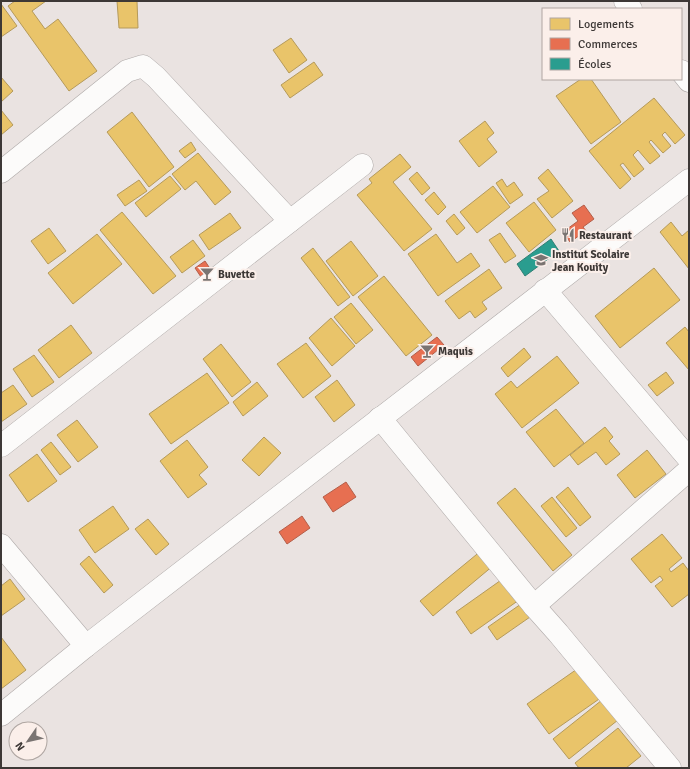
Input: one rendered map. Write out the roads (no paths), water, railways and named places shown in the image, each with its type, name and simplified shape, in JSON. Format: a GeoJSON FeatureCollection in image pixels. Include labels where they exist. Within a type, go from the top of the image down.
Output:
{"type":"FeatureCollection","features":[{"type":"Feature","properties":{"kind":"street"},"geometry":{"type":"LineString","coordinates":[[1,172],[127,71],[143,66],[156,77],[290,221]]}},
{"type":"Feature","properties":{"kind":"street"},"geometry":{"type":"LineString","coordinates":[[682,72],[689,81]]}},
{"type":"Feature","properties":{"kind":"street"},"geometry":{"type":"LineString","coordinates":[[1,446],[362,165]]}},
{"type":"Feature","properties":{"kind":"street"},"geometry":{"type":"LineString","coordinates":[[1,716],[86,646],[689,180]]}},
{"type":"Feature","properties":{"kind":"street"},"geometry":{"type":"LineString","coordinates":[[545,290],[689,459]]}},
{"type":"Feature","properties":{"kind":"street"},"geometry":{"type":"LineString","coordinates":[[380,418],[534,606],[670,768]]}},
{"type":"Feature","properties":{"kind":"street"},"geometry":{"type":"LineString","coordinates":[[534,606],[689,470]]}},
{"type":"Feature","properties":{"kind":"street"},"geometry":{"type":"LineString","coordinates":[[1,545],[86,646]]}},
{"type":"Feature","properties":{"kind":"place","name":"Restaurant"},"geometry":{"type":"Point","coordinates":[568,235]}},
{"type":"Feature","properties":{"kind":"place","name":"Institut Scolaire Jean Kouity"},"geometry":{"type":"Point","coordinates":[541,260]}},
{"type":"Feature","properties":{"kind":"place","name":"Buvette"},"geometry":{"type":"Point","coordinates":[207,274]}},
{"type":"Feature","properties":{"kind":"place","name":"Maquis"},"geometry":{"type":"Point","coordinates":[427,351]}}]}
